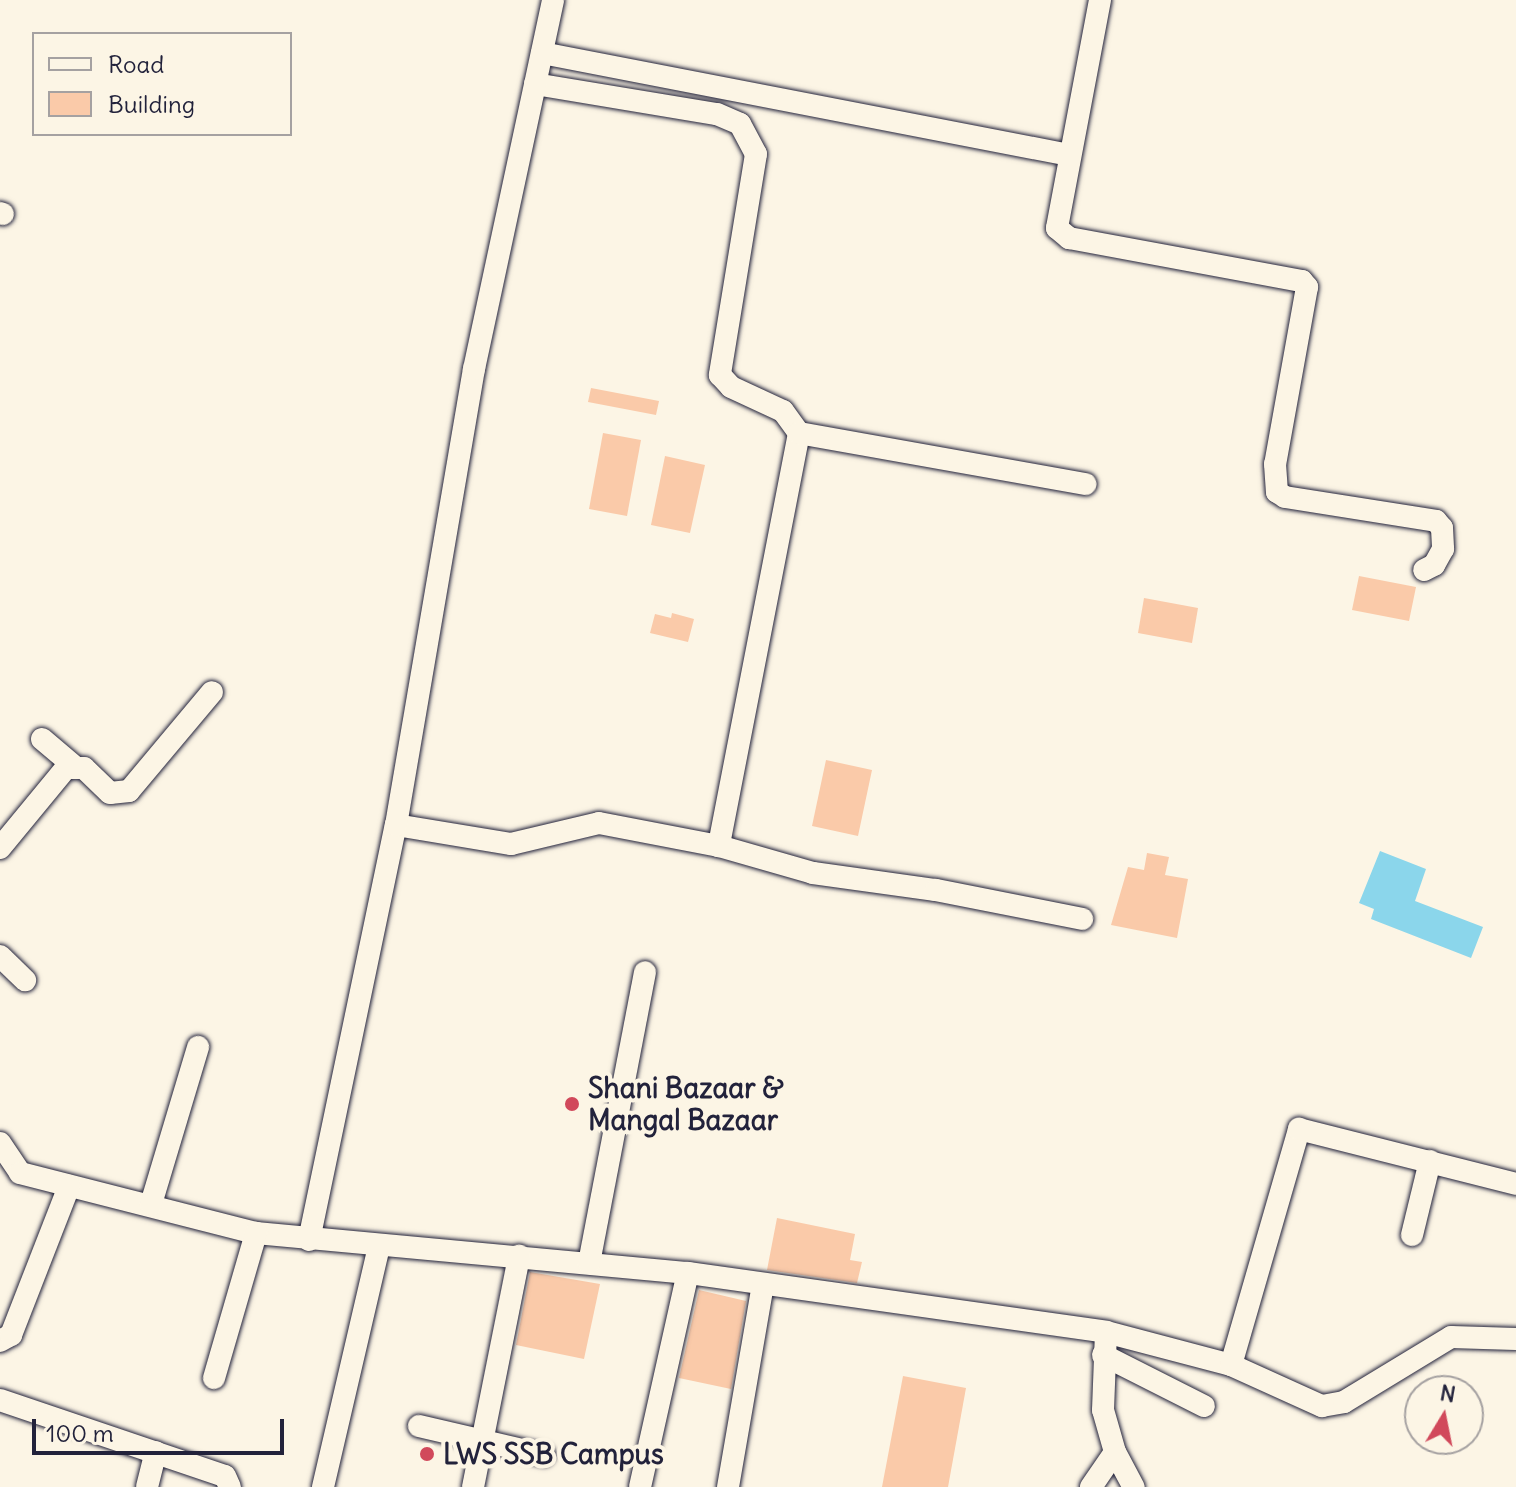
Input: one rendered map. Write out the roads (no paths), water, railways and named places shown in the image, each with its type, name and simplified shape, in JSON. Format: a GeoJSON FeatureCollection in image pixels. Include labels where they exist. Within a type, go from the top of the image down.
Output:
{"type":"FeatureCollection","features":[{"type":"Feature","properties":{"kind":"street"},"geometry":{"type":"LineString","coordinates":[[309,1240],[396,825],[474,369],[553,0]]}},
{"type":"Feature","properties":{"kind":"street"},"geometry":{"type":"LineString","coordinates":[[1100,0],[1056,223],[1064,236],[1302,281],[1307,287],[1275,464],[1277,492],[1285,497],[1436,521],[1442,528],[1443,549],[1434,565],[1424,570]]}},
{"type":"Feature","properties":{"kind":"street"},"geometry":{"type":"LineString","coordinates":[[542,53],[1069,155]]}},
{"type":"Feature","properties":{"kind":"street"},"geometry":{"type":"LineString","coordinates":[[535,84],[717,114],[740,124],[751,138],[754,173],[720,375],[731,387],[783,411],[799,433],[1086,484]]}},
{"type":"Feature","properties":{"kind":"street"},"geometry":{"type":"LineString","coordinates":[[719,846],[799,433]]}},
{"type":"Feature","properties":{"kind":"street"},"geometry":{"type":"LineString","coordinates":[[0,848],[66,768],[84,768],[110,793],[129,791],[212,692]]}},
{"type":"Feature","properties":{"kind":"street"},"geometry":{"type":"LineString","coordinates":[[42,739],[74,766]]}},
{"type":"Feature","properties":{"kind":"street"},"geometry":{"type":"LineString","coordinates":[[396,825],[511,844],[599,823],[719,846],[813,873],[936,890],[1082,919]]}},
{"type":"Feature","properties":{"kind":"street"},"geometry":{"type":"LineString","coordinates":[[0,956],[25,980]]}},
{"type":"Feature","properties":{"kind":"street"},"geometry":{"type":"LineString","coordinates":[[589,1263],[645,972]]}},
{"type":"Feature","properties":{"kind":"street"},"geometry":{"type":"LineString","coordinates":[[151,1204],[198,1047]]}},
{"type":"Feature","properties":{"kind":"street"},"geometry":{"type":"LineString","coordinates":[[1231,1365],[1299,1129],[1516,1184]]}},
{"type":"Feature","properties":{"kind":"street"},"geometry":{"type":"LineString","coordinates":[[0,1143],[10,1174],[151,1204],[256,1233],[688,1273],[763,1285],[1231,1365],[1322,1406],[1333,1406],[1451,1337],[1516,1339]]}},
{"type":"Feature","properties":{"kind":"street"},"geometry":{"type":"LineString","coordinates":[[1412,1235],[1430,1161]]}},
{"type":"Feature","properties":{"kind":"street"},"geometry":{"type":"LineString","coordinates":[[0,1341],[11,1335],[69,1186]]}},
{"type":"Feature","properties":{"kind":"street"},"geometry":{"type":"LineString","coordinates":[[214,1378],[256,1233]]}},
{"type":"Feature","properties":{"kind":"street"},"geometry":{"type":"LineString","coordinates":[[323,1487],[379,1246]]}},
{"type":"Feature","properties":{"kind":"street"},"geometry":{"type":"LineString","coordinates":[[473,1487],[519,1256]]}},
{"type":"Feature","properties":{"kind":"street"},"geometry":{"type":"LineString","coordinates":[[640,1487],[688,1273]]}},
{"type":"Feature","properties":{"kind":"street"},"geometry":{"type":"LineString","coordinates":[[728,1487],[763,1285]]}},
{"type":"Feature","properties":{"kind":"street"},"geometry":{"type":"LineString","coordinates":[[1104,1344],[1204,1406]]}},
{"type":"Feature","properties":{"kind":"street"},"geometry":{"type":"LineString","coordinates":[[1104,1344],[1103,1410],[1115,1452],[1134,1487]]}},
{"type":"Feature","properties":{"kind":"street"},"geometry":{"type":"LineString","coordinates":[[0,1400],[225,1476],[230,1487]]}},
{"type":"Feature","properties":{"kind":"street"},"geometry":{"type":"LineString","coordinates":[[419,1426],[544,1455]]}},
{"type":"Feature","properties":{"kind":"street"},"geometry":{"type":"LineString","coordinates":[[147,1487],[156,1452]]}},
{"type":"Feature","properties":{"kind":"street"},"geometry":{"type":"LineString","coordinates":[[1091,1487],[1115,1452]]}},
{"type":"Feature","properties":{"kind":"water"},"geometry":{"type":"Polygon","coordinates":[[[1380,851],[1426,869],[1415,901],[1483,927],[1471,958],[1371,919],[1374,909],[1359,903],[1380,851]]]}},
{"type":"Feature","properties":{"kind":"place","name":"Shani Bazaar & Mangal Bazaar"},"geometry":{"type":"Point","coordinates":[572,1104]}},
{"type":"Feature","properties":{"kind":"place","name":"LWS SSB Campus"},"geometry":{"type":"Point","coordinates":[427,1454]}}]}
